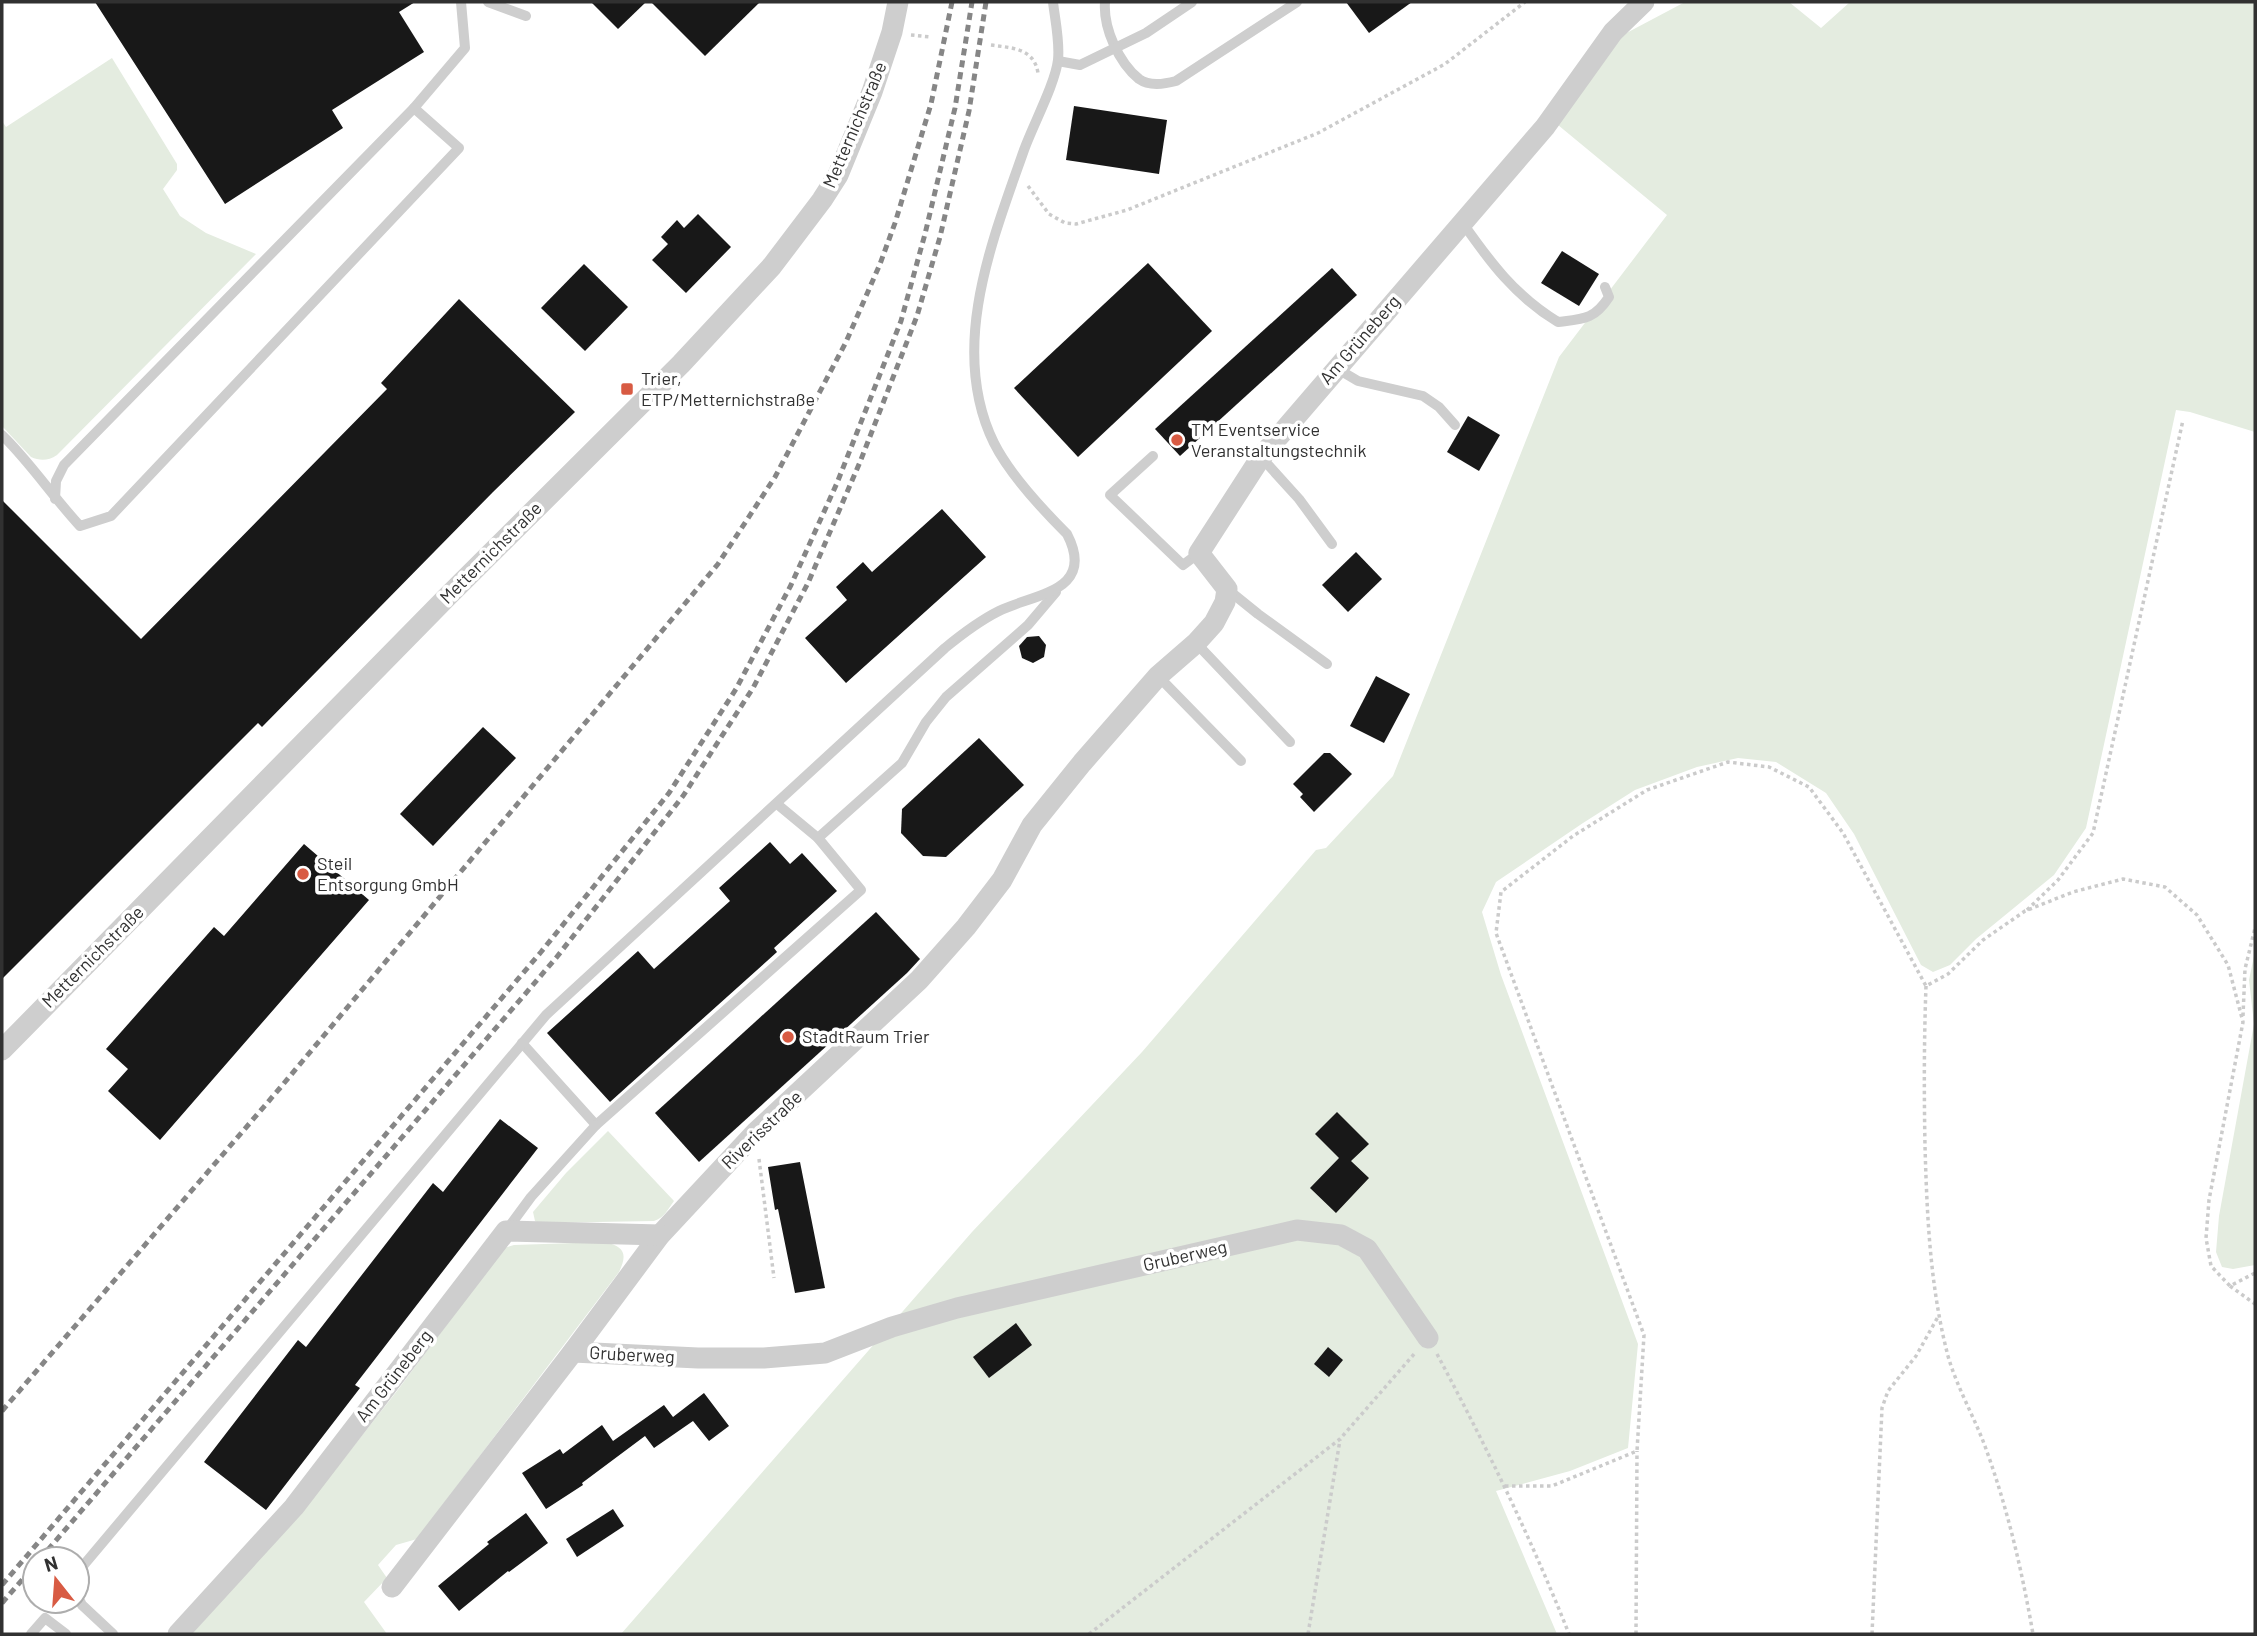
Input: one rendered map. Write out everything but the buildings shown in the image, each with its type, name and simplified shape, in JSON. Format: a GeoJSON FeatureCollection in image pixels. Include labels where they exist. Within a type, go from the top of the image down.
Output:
{"type":"FeatureCollection","features":[{"type":"Feature","properties":{"kind":"street","name":"Metternichstraße"},"geometry":{"type":"LineString","coordinates":[[2,1050],[438,606],[681,364],[772,266],[838,175],[872,93],[892,32],[898,2]]}},
{"type":"Feature","properties":{"kind":"street","name":"Am Grüneberg"},"geometry":{"type":"LineString","coordinates":[[1199,553],[1261,457],[1545,127],[1613,32],[1644,2]]}},
{"type":"Feature","properties":{"kind":"street"},"geometry":{"type":"LineString","coordinates":[[1153,681],[1196,643],[1214,623],[1225,602],[1227,589],[1199,553]]}},
{"type":"Feature","properties":{"kind":"street","name":"Riverisstraße"},"geometry":{"type":"LineString","coordinates":[[392,1587],[660,1235],[756,1132],[919,980],[966,927],[1002,880],[1040,815],[1153,681]]}},
{"type":"Feature","properties":{"kind":"street","name":"Gruberweg"},"geometry":{"type":"LineString","coordinates":[[573,1352],[698,1358],[764,1358],[825,1353],[892,1327],[957,1308],[1297,1230],[1341,1235],[1367,1249],[1429,1338]]}},
{"type":"Feature","properties":{"kind":"street","name":"Am Grüneberg"},"geometry":{"type":"LineString","coordinates":[[178,1634],[294,1507],[506,1231]]}},
{"type":"Feature","properties":{"kind":"street"},"geometry":{"type":"LineString","coordinates":[[506,1231],[660,1235]]}},
{"type":"Feature","properties":{"kind":"lane"},"geometry":{"type":"LineString","coordinates":[[55,499],[56,481],[64,465],[414,108],[465,48],[461,2]]}},
{"type":"Feature","properties":{"kind":"lane"},"geometry":{"type":"LineString","coordinates":[[488,2],[526,16]]}},
{"type":"Feature","properties":{"kind":"lane"},"geometry":{"type":"LineString","coordinates":[[818,838],[902,763],[926,722],[946,697],[1028,625],[1072,572],[1075,553],[1073,545],[1067,534],[1004,461],[980,406],[976,383],[977,314],[986,262],[1058,61],[1053,2]]}},
{"type":"Feature","properties":{"kind":"lane"},"geometry":{"type":"LineString","coordinates":[[1105,2],[1104,12],[1114,49],[1141,80],[1161,85],[1176,80],[1297,2]]}},
{"type":"Feature","properties":{"kind":"lane"},"geometry":{"type":"LineString","coordinates":[[1058,61],[1080,65],[1146,33],[1192,2]]}},
{"type":"Feature","properties":{"kind":"lane"},"geometry":{"type":"LineString","coordinates":[[2,435],[80,526],[111,516],[459,148],[414,108]]}},
{"type":"Feature","properties":{"kind":"lane"},"geometry":{"type":"LineString","coordinates":[[1462,222],[1513,288],[1558,322],[1589,318],[1601,309],[1609,298],[1605,287]]}},
{"type":"Feature","properties":{"kind":"lane"},"geometry":{"type":"LineString","coordinates":[[1336,368],[1358,381],[1423,397],[1439,407],[1455,425]]}},
{"type":"Feature","properties":{"kind":"lane"},"geometry":{"type":"LineString","coordinates":[[1153,456],[1110,495],[1182,565],[1199,553]]}},
{"type":"Feature","properties":{"kind":"lane"},"geometry":{"type":"LineString","coordinates":[[1261,457],[1299,499],[1332,544]]}},
{"type":"Feature","properties":{"kind":"lane"},"geometry":{"type":"LineString","coordinates":[[91,1556],[546,1014],[945,648],[974,624],[1001,609],[1059,589]]}},
{"type":"Feature","properties":{"kind":"lane"},"geometry":{"type":"LineString","coordinates":[[1227,589],[1327,664]]}},
{"type":"Feature","properties":{"kind":"lane"},"geometry":{"type":"LineString","coordinates":[[1196,643],[1290,742]]}},
{"type":"Feature","properties":{"kind":"lane"},"geometry":{"type":"LineString","coordinates":[[1153,681],[1241,761]]}},
{"type":"Feature","properties":{"kind":"lane"},"geometry":{"type":"LineString","coordinates":[[506,1231],[531,1197],[596,1125],[860,890],[818,838],[777,804]]}},
{"type":"Feature","properties":{"kind":"lane"},"geometry":{"type":"LineString","coordinates":[[522,1044],[596,1125]]}},
{"type":"Feature","properties":{"kind":"lane"},"geometry":{"type":"LineString","coordinates":[[91,1613],[113,1634]]}},
{"type":"Feature","properties":{"kind":"lane"},"geometry":{"type":"LineString","coordinates":[[31,1634],[45,1618],[66,1634]]}},
{"type":"Feature","properties":{"kind":"path"},"geometry":{"type":"LineString","coordinates":[[1014,181],[1029,186],[1049,214],[1065,223],[1076,224],[1127,210],[1318,133],[1445,64],[1525,2]]}},
{"type":"Feature","properties":{"kind":"path"},"geometry":{"type":"LineString","coordinates":[[991,45],[1026,52],[1037,65],[1036,79]]}},
{"type":"Feature","properties":{"kind":"path"},"geometry":{"type":"LineString","coordinates":[[1926,986],[1948,974],[1983,940],[2025,911],[2058,880],[2093,833],[2183,420]]}},
{"type":"Feature","properties":{"kind":"path"},"geometry":{"type":"LineString","coordinates":[[1636,1634],[1637,1451],[1644,1335],[1496,933],[1502,892],[1573,836],[1647,790],[1728,762],[1769,767],[1809,787],[1843,833],[1926,986],[1926,1186],[1930,1257],[1939,1315],[1949,1358],[1986,1449],[2008,1514],[2033,1634]]}},
{"type":"Feature","properties":{"kind":"path"},"geometry":{"type":"LineString","coordinates":[[2025,911],[2073,892],[2123,879],[2165,887],[2197,915],[2228,965],[2243,1022]]}},
{"type":"Feature","properties":{"kind":"path"},"geometry":{"type":"LineString","coordinates":[[2255,928],[2245,969],[2243,1022],[2210,1200],[2206,1238],[2211,1266],[2230,1286],[2255,1304]]}},
{"type":"Feature","properties":{"kind":"path"},"geometry":{"type":"LineString","coordinates":[[756,1132],[774,1278]]}},
{"type":"Feature","properties":{"kind":"path"},"geometry":{"type":"LineString","coordinates":[[2230,1286],[2255,1273]]}},
{"type":"Feature","properties":{"kind":"path"},"geometry":{"type":"LineString","coordinates":[[1872,1634],[1882,1408],[1888,1391],[1916,1356],[1939,1315]]}},
{"type":"Feature","properties":{"kind":"path"},"geometry":{"type":"LineString","coordinates":[[1089,1634],[1340,1439],[1429,1338],[1505,1486],[1544,1570],[1569,1634]]}},
{"type":"Feature","properties":{"kind":"path"},"geometry":{"type":"LineString","coordinates":[[1308,1634],[1340,1439]]}},
{"type":"Feature","properties":{"kind":"path"},"geometry":{"type":"LineString","coordinates":[[1505,1486],[1552,1486],[1637,1451]]}},
{"type":"Feature","properties":{"kind":"shaded area"},"geometry":{"type":"Polygon","coordinates":[[[1685,2],[1789,2],[1821,28],[1850,2],[2255,2],[2255,432],[2176,410],[2086,828],[2054,875],[1976,939],[1950,965],[1933,972],[1921,965],[1854,834],[1826,793],[1776,762],[1738,758],[1697,767],[1635,790],[1496,882],[1482,912],[1501,975],[1638,1344],[1628,1448],[1570,1471],[1496,1491],[1557,1634],[621,1634],[972,1232],[1142,1052],[1316,850],[1326,848],[1393,776],[1559,357],[1667,215],[1558,125],[1617,38],[1685,2]]]}},
{"type":"Feature","properties":{"kind":"shaded area"},"geometry":{"type":"Polygon","coordinates":[[[112,58],[177,164],[177,170],[163,189],[180,216],[206,233],[256,254],[57,455],[38,459],[31,457],[2,426],[2,121],[6,127],[112,58]]]}},
{"type":"Feature","properties":{"kind":"shaded area"},"geometry":{"type":"Polygon","coordinates":[[[2255,951],[2255,1265],[2233,1269],[2222,1267],[2216,1252],[2219,1216],[2254,1024],[2249,980],[2255,951]]]}},
{"type":"Feature","properties":{"kind":"shaded area"},"geometry":{"type":"Polygon","coordinates":[[[608,1131],[674,1201],[666,1213],[654,1221],[535,1221],[533,1212],[566,1173],[608,1131]]]}},
{"type":"Feature","properties":{"kind":"shaded area"},"geometry":{"type":"Polygon","coordinates":[[[605,1242],[616,1246],[624,1255],[619,1272],[417,1539],[396,1545],[378,1565],[387,1578],[364,1602],[387,1634],[192,1634],[316,1494],[504,1248],[514,1245],[605,1242]]]}},
{"type":"Feature","properties":{"kind":"railway"},"geometry":{"type":"LineString","coordinates":[[2,1411],[280,1088],[718,564],[775,477],[846,342],[880,264],[931,104],[952,2]]}},
{"type":"Feature","properties":{"kind":"railway"},"geometry":{"type":"LineString","coordinates":[[2,1585],[541,952],[669,793],[736,689],[791,585],[837,483],[901,321],[955,108],[972,2]]}},
{"type":"Feature","properties":{"kind":"railway"},"geometry":{"type":"LineString","coordinates":[[52,1545],[556,958],[683,796],[753,688],[808,583],[860,462],[917,316],[940,237],[969,111],[986,2]]}},
{"type":"Feature","properties":{"kind":"railway"},"geometry":{"type":"LineString","coordinates":[[2,1603],[21,1581]]}},
{"type":"Feature","properties":{"kind":"place","name":"Trier, ETP/Metternichstraße"},"geometry":{"type":"Point","coordinates":[627,389]}},
{"type":"Feature","properties":{"kind":"place","name":"TM Eventservice Veranstaltungstechnik"},"geometry":{"type":"Point","coordinates":[1177,440]}},
{"type":"Feature","properties":{"kind":"place","name":"Steil Entsorgung GmbH"},"geometry":{"type":"Point","coordinates":[303,874]}},
{"type":"Feature","properties":{"kind":"place","name":"StadtRaum Trier"},"geometry":{"type":"Point","coordinates":[788,1037]}}]}
